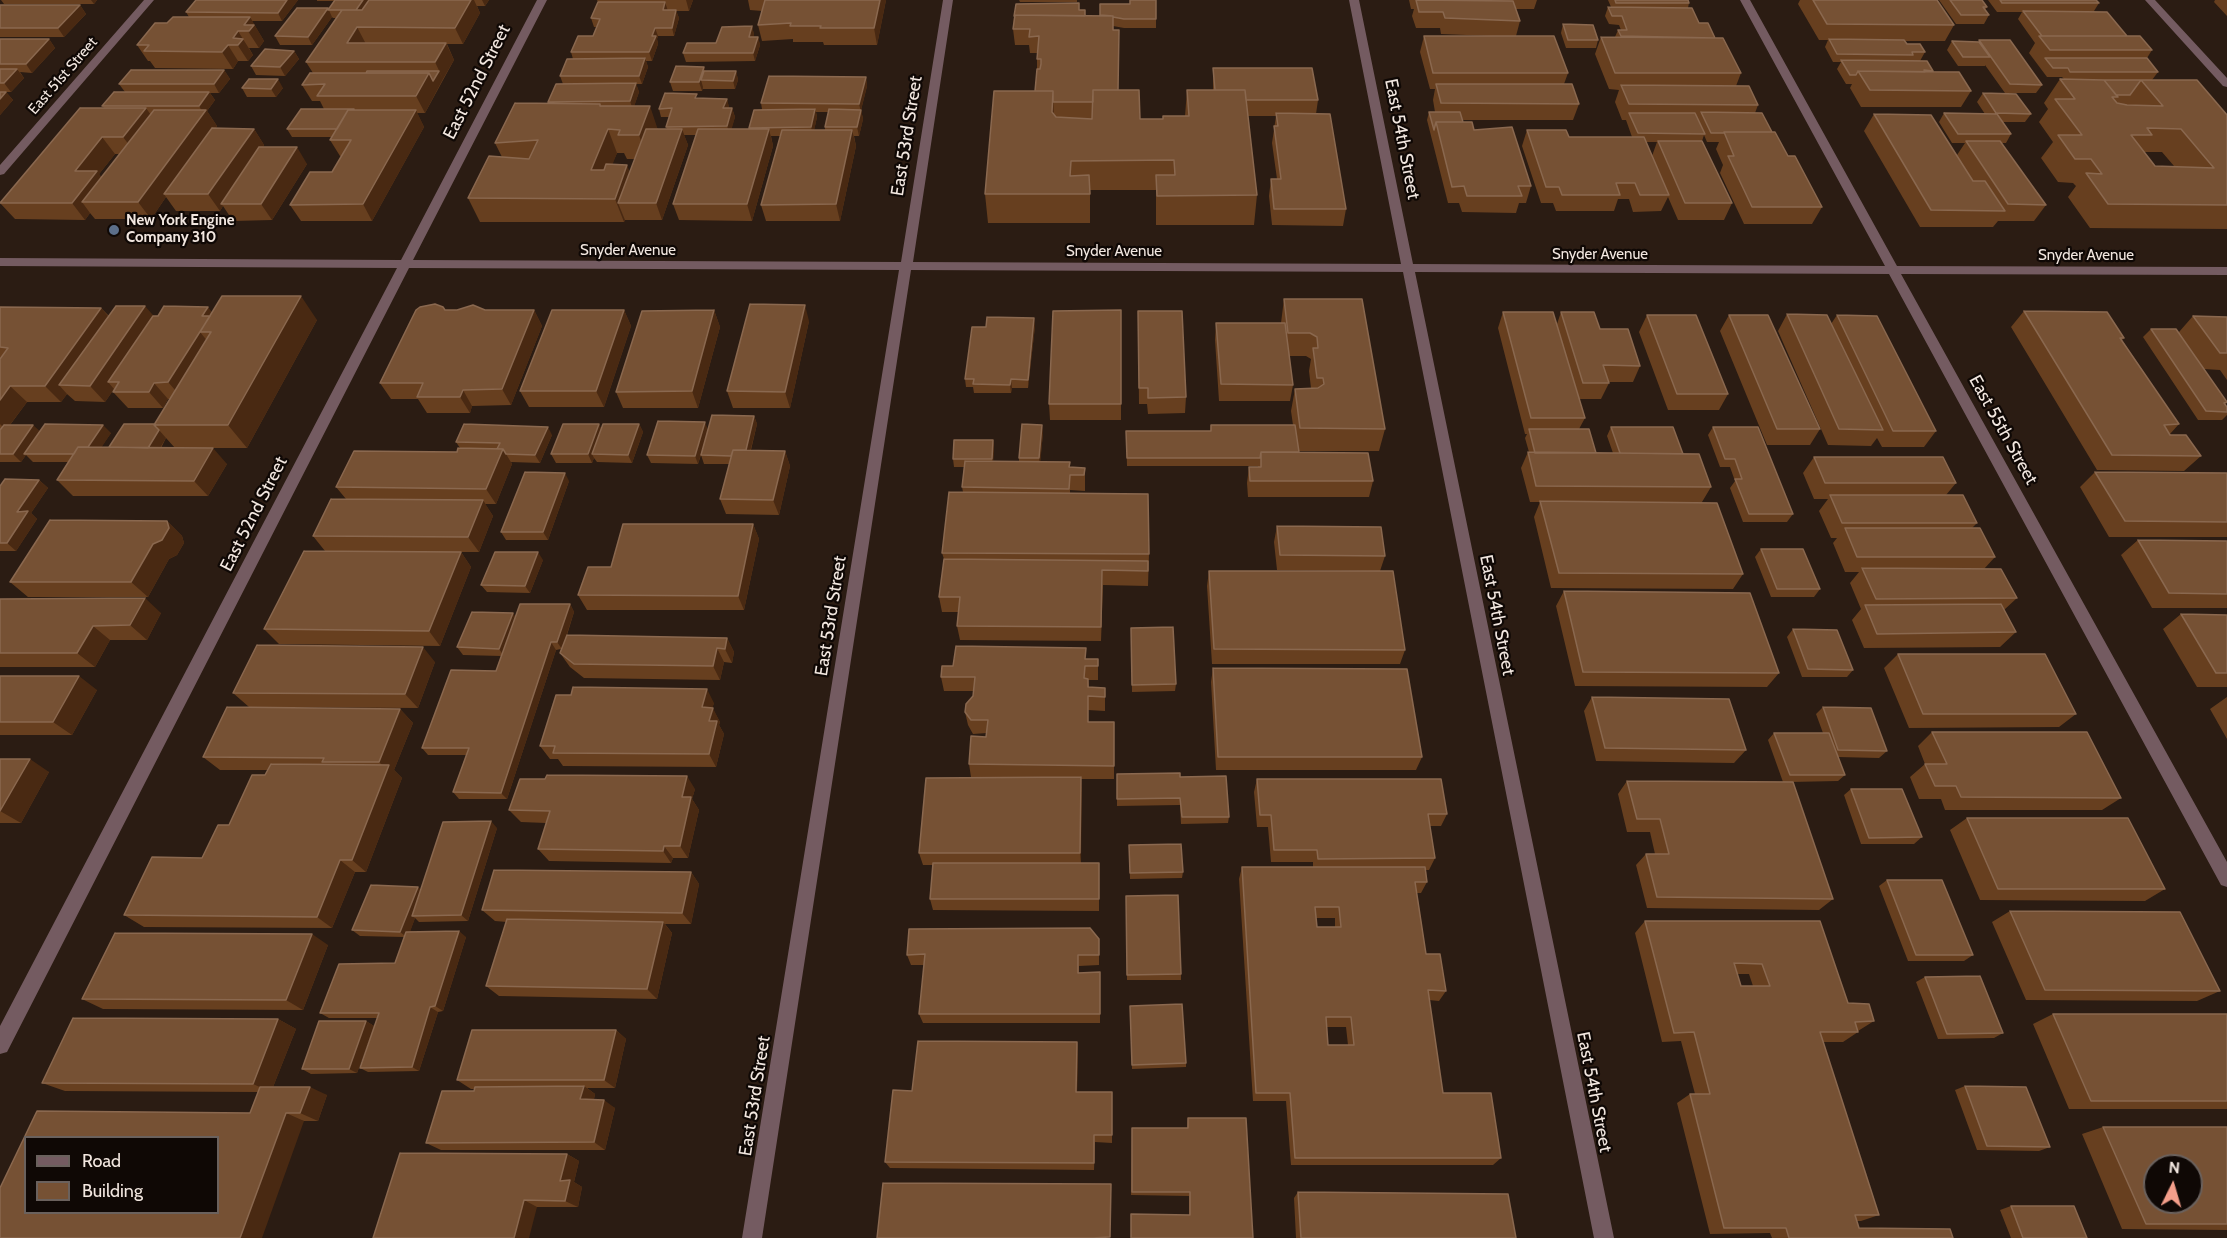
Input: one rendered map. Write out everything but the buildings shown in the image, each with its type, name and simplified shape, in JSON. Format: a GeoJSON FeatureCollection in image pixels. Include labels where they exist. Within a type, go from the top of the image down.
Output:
{"type":"FeatureCollection","features":[{"type":"Feature","properties":{"kind":"street","name":"East 51st Street"},"geometry":{"type":"LineString","coordinates":[[0,172],[149,0]]}},
{"type":"Feature","properties":{"kind":"street","name":"East 52nd Street"},"geometry":{"type":"LineString","coordinates":[[0,1046],[542,0]]}},
{"type":"Feature","properties":{"kind":"street","name":"East 53rd Street"},"geometry":{"type":"LineString","coordinates":[[752,1238],[948,0]]}},
{"type":"Feature","properties":{"kind":"street","name":"East 54th Street"},"geometry":{"type":"LineString","coordinates":[[1354,0],[1604,1238]]}},
{"type":"Feature","properties":{"kind":"street","name":"East 55th Street"},"geometry":{"type":"LineString","coordinates":[[1745,0],[2227,879]]}},
{"type":"Feature","properties":{"kind":"street"},"geometry":{"type":"LineString","coordinates":[[2150,0],[2227,84]]}},
{"type":"Feature","properties":{"kind":"street","name":"Snyder Avenue"},"geometry":{"type":"LineString","coordinates":[[0,262],[2227,271]]}},
{"type":"Feature","properties":{"kind":"place","name":"New York Engine Company 310"},"geometry":{"type":"Point","coordinates":[114,230]}}]}
